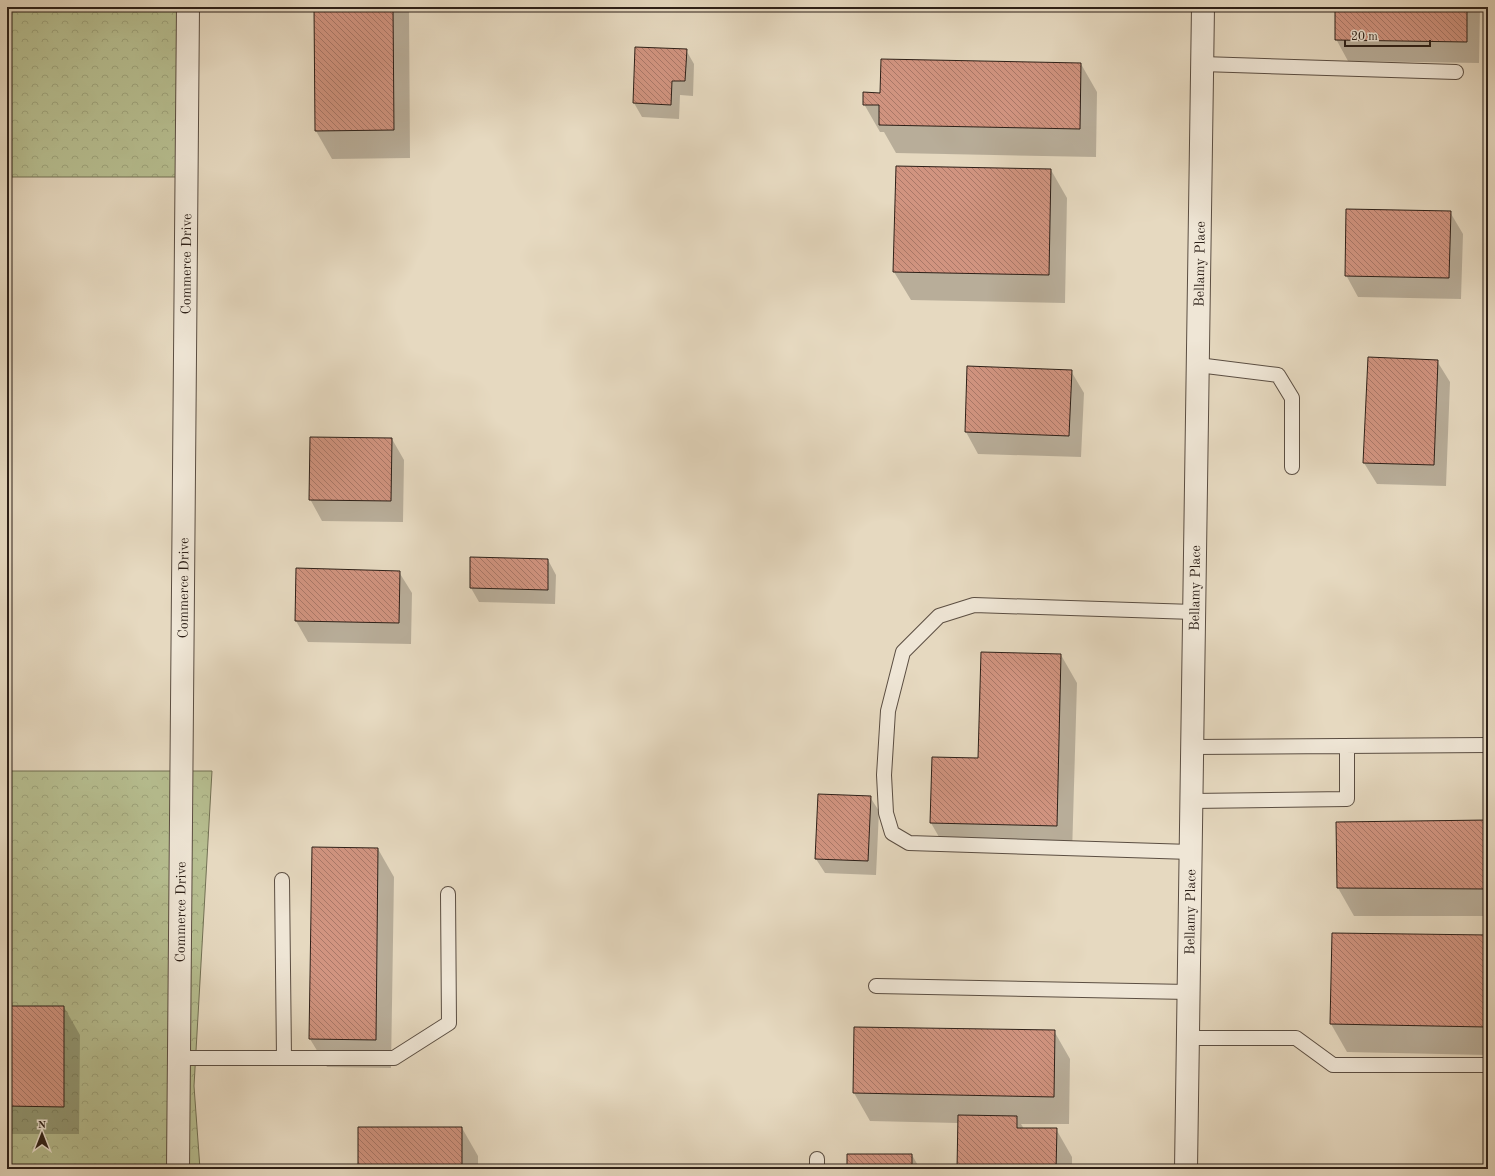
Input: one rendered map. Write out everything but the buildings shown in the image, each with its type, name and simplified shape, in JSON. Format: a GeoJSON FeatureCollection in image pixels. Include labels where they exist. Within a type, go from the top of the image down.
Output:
{"type":"FeatureCollection","features":[{"type":"Feature","properties":{"kind":"street","name":"Commerce Drive"},"geometry":{"type":"LineString","coordinates":[[178,1169],[188,7]]}},
{"type":"Feature","properties":{"kind":"street","name":"Bellamy Place"},"geometry":{"type":"LineString","coordinates":[[1186,1169],[1203,7]]}},
{"type":"Feature","properties":{"kind":"lane"},"geometry":{"type":"LineString","coordinates":[[1202,64],[1456,72]]}},
{"type":"Feature","properties":{"kind":"lane"},"geometry":{"type":"LineString","coordinates":[[1198,365],[1278,375],[1292,398],[1292,467]]}},
{"type":"Feature","properties":{"kind":"lane"},"geometry":{"type":"LineString","coordinates":[[1191,852],[909,843],[892,833],[886,813],[884,775],[888,711],[903,652],[939,616],[974,605],[1194,612]]}},
{"type":"Feature","properties":{"kind":"lane"},"geometry":{"type":"LineString","coordinates":[[1192,747],[1488,745]]}},
{"type":"Feature","properties":{"kind":"lane"},"geometry":{"type":"LineString","coordinates":[[1192,801],[1347,799],[1347,746]]}},
{"type":"Feature","properties":{"kind":"lane"},"geometry":{"type":"LineString","coordinates":[[282,880],[284,1058]]}},
{"type":"Feature","properties":{"kind":"lane"},"geometry":{"type":"LineString","coordinates":[[179,1058],[394,1058],[449,1023],[448,894]]}},
{"type":"Feature","properties":{"kind":"lane"},"geometry":{"type":"LineString","coordinates":[[876,986],[1189,992]]}},
{"type":"Feature","properties":{"kind":"lane"},"geometry":{"type":"LineString","coordinates":[[1188,1038],[1296,1038],[1333,1065],[1488,1065]]}},
{"type":"Feature","properties":{"kind":"green space"},"geometry":{"type":"Polygon","coordinates":[[[7,7],[182,7],[176,177],[7,177],[7,7]]]}},
{"type":"Feature","properties":{"kind":"green space"},"geometry":{"type":"Polygon","coordinates":[[[7,771],[212,771],[194,1086],[200,1169],[7,1169],[7,771]]]}}]}
